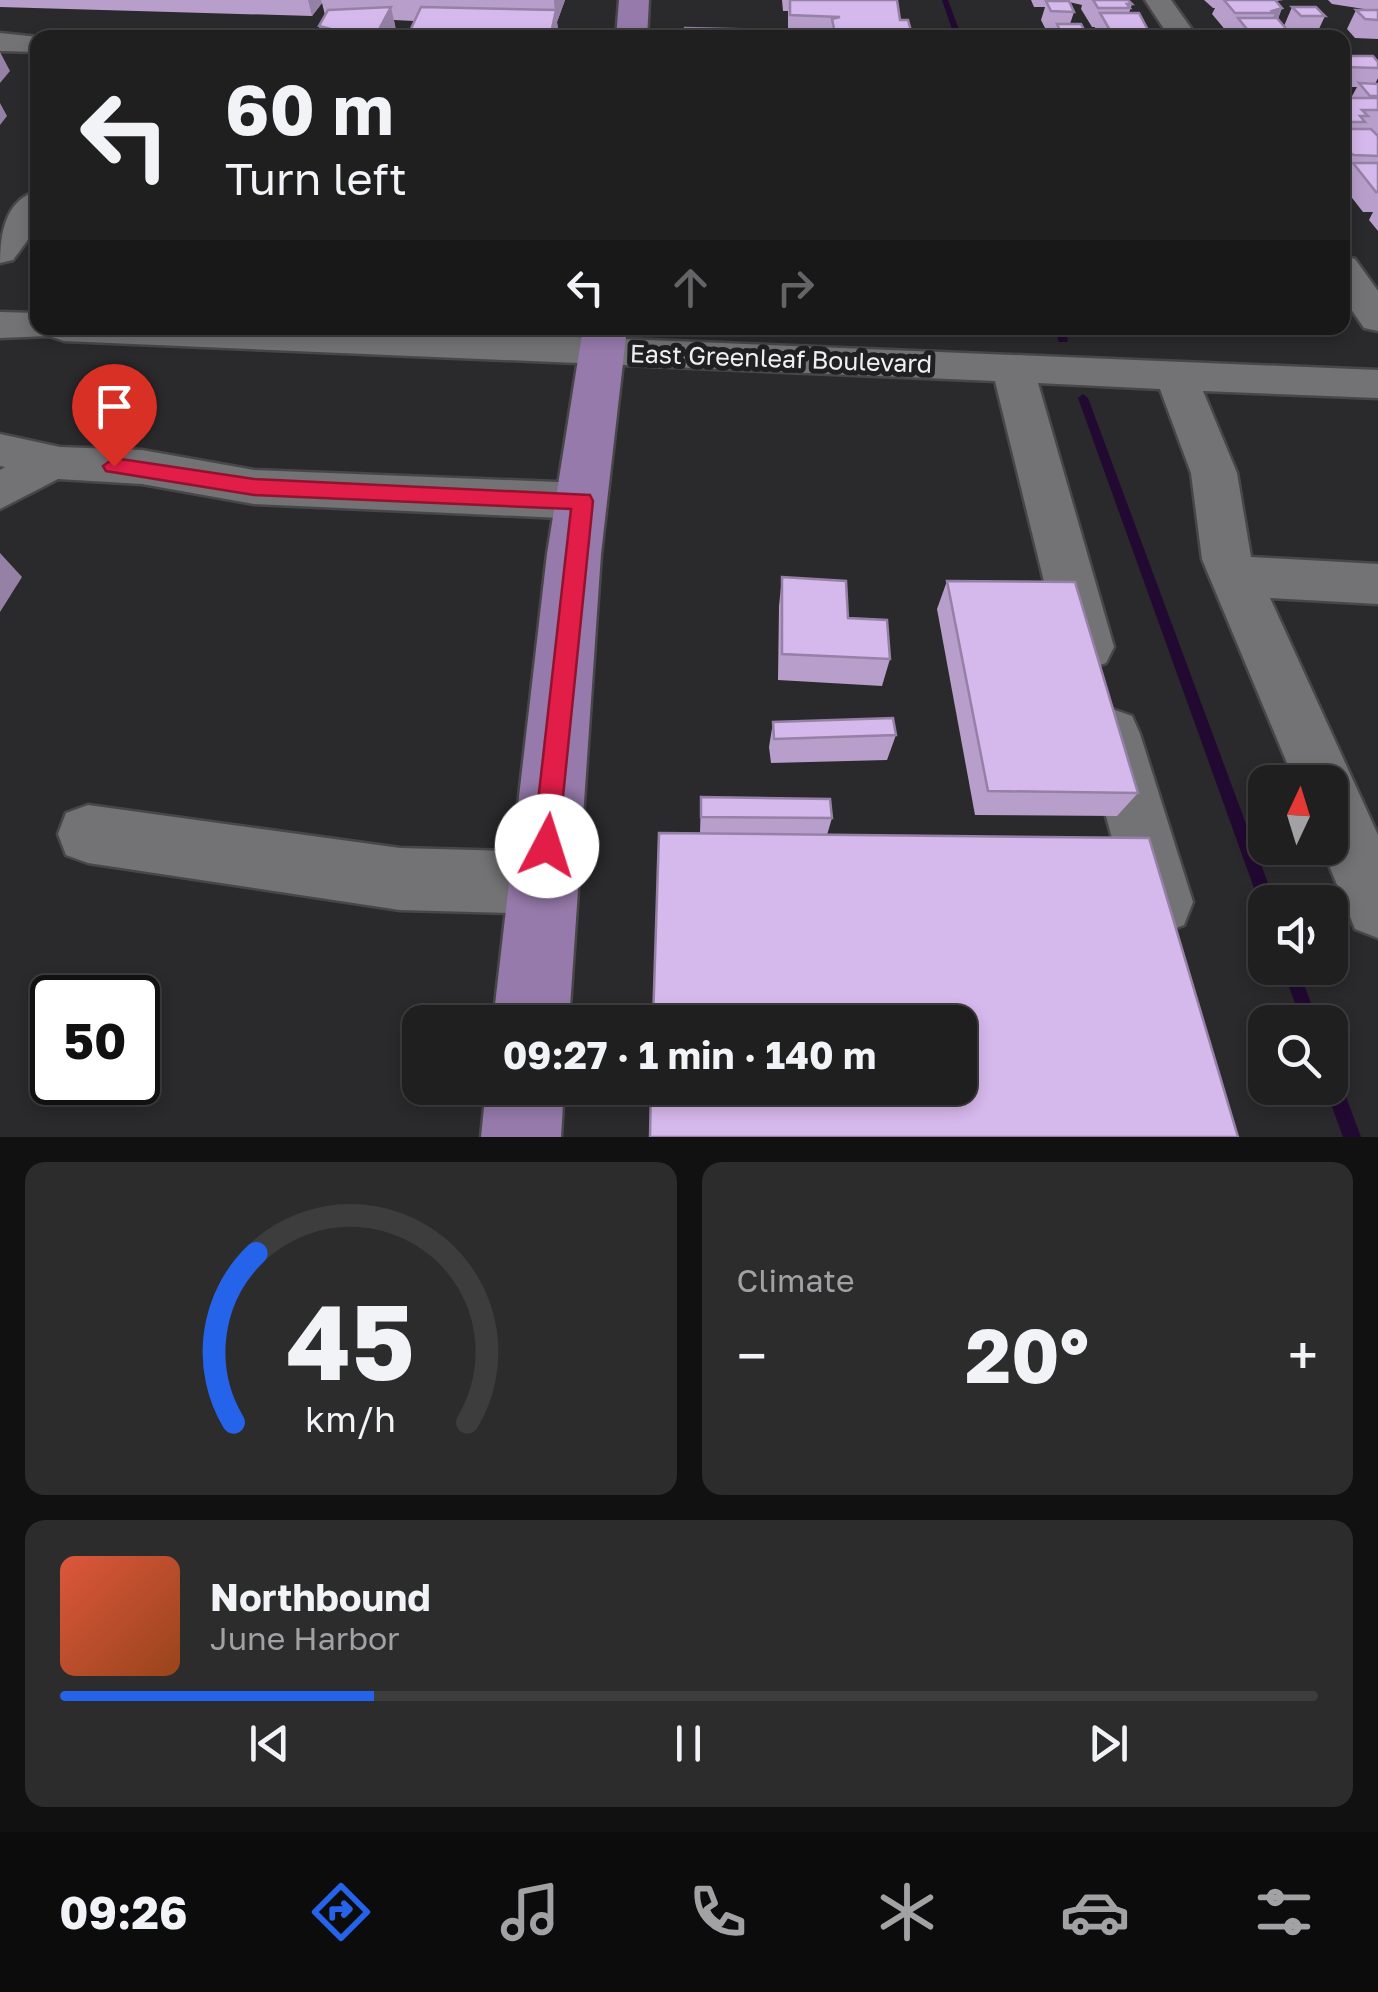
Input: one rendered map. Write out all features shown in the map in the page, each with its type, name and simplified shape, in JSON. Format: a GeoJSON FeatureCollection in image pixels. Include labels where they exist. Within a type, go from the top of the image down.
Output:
{"type":"FeatureCollection","features":[{"type":"Feature","properties":{"kind":"main road"},"geometry":{"type":"LineString","coordinates":[[631,30],[634,0]]}},
{"type":"Feature","properties":{"kind":"main road"},"geometry":{"type":"LineString","coordinates":[[533,1005],[582,501],[604,339]]}},
{"type":"Feature","properties":{"kind":"main road"},"geometry":{"type":"LineString","coordinates":[[522,1137],[525,1105]]}},
{"type":"Feature","properties":{"kind":"street"},"geometry":{"type":"LineString","coordinates":[[1158,0],[1179,30]]}},
{"type":"Feature","properties":{"kind":"street"},"geometry":{"type":"LineString","coordinates":[[0,42],[30,43]]}},
{"type":"Feature","properties":{"kind":"street"},"geometry":{"type":"LineString","coordinates":[[0,252],[30,213]]}},
{"type":"Feature","properties":{"kind":"street"},"geometry":{"type":"LineString","coordinates":[[1350,278],[1378,318]]}},
{"type":"Feature","properties":{"kind":"street"},"geometry":{"type":"LineString","coordinates":[[0,325],[30,326]]}},
{"type":"Feature","properties":{"kind":"street","name":"East Greenleaf Boulevard"},"geometry":{"type":"LineString","coordinates":[[408,335],[826,343],[1013,368],[1378,384]]}},
{"type":"Feature","properties":{"kind":"street"},"geometry":{"type":"LineString","coordinates":[[1013,368],[1040,484],[1174,947]]}},
{"type":"Feature","properties":{"kind":"street"},"geometry":{"type":"LineString","coordinates":[[1176,376],[1214,473],[1227,559],[1317,765]]}},
{"type":"Feature","properties":{"kind":"street"},"geometry":{"type":"LineString","coordinates":[[0,450],[54,462],[142,467],[254,487],[582,501]]}},
{"type":"Feature","properties":{"kind":"street"},"geometry":{"type":"LineString","coordinates":[[0,492],[54,462]]}},
{"type":"Feature","properties":{"kind":"street"},"geometry":{"type":"LineString","coordinates":[[1234,576],[1378,584]]}},
{"type":"Feature","properties":{"kind":"street"},"geometry":{"type":"LineString","coordinates":[[88,834],[400,879],[544,883]]}},
{"type":"Feature","properties":{"kind":"street"},"geometry":{"type":"LineString","coordinates":[[1348,837],[1378,906]]}},
{"type":"Feature","properties":{"kind":"building"},"geometry":{"type":"Polygon","coordinates":[[[790,0],[897,0],[900,20],[908,20],[911,30],[834,30],[832,19],[840,17],[790,15],[790,0]]]}},
{"type":"Feature","properties":{"kind":"building"},"geometry":{"type":"Polygon","coordinates":[[[1093,0],[1128,0],[1132,4],[1127,4],[1130,8],[1098,8],[1093,0]]]}},
{"type":"Feature","properties":{"kind":"building"},"geometry":{"type":"Polygon","coordinates":[[[1224,0],[1275,0],[1282,8],[1272,11],[1275,13],[1235,13],[1224,0]]]}},
{"type":"Feature","properties":{"kind":"building"},"geometry":{"type":"Polygon","coordinates":[[[1046,1],[1069,1],[1074,12],[1051,11],[1046,1]]]}},
{"type":"Feature","properties":{"kind":"building"},"geometry":{"type":"Polygon","coordinates":[[[391,7],[379,30],[331,30],[319,26],[328,10],[391,7]]]}},
{"type":"Feature","properties":{"kind":"building"},"geometry":{"type":"Polygon","coordinates":[[[421,7],[556,10],[552,30],[410,30],[421,7]]]}},
{"type":"Feature","properties":{"kind":"building"},"geometry":{"type":"Polygon","coordinates":[[[1292,7],[1316,7],[1325,16],[1301,16],[1292,7]]]}},
{"type":"Feature","properties":{"kind":"building"},"geometry":{"type":"Polygon","coordinates":[[[1356,10],[1378,10],[1378,20],[1365,19],[1356,10]]]}},
{"type":"Feature","properties":{"kind":"building"},"geometry":{"type":"Polygon","coordinates":[[[1100,13],[1139,13],[1148,30],[1110,30],[1100,13]]]}},
{"type":"Feature","properties":{"kind":"building"},"geometry":{"type":"Polygon","coordinates":[[[1238,18],[1277,18],[1287,30],[1248,30],[1238,18]]]}},
{"type":"Feature","properties":{"kind":"building"},"geometry":{"type":"Polygon","coordinates":[[[1057,24],[1081,24],[1084,30],[1060,30],[1057,24]]]}},
{"type":"Feature","properties":{"kind":"building"},"geometry":{"type":"Polygon","coordinates":[[[685,28],[775,30],[685,30],[685,28]]]}},
{"type":"Feature","properties":{"kind":"building"},"geometry":{"type":"Polygon","coordinates":[[[1350,56],[1373,56],[1378,68],[1350,67],[1350,56]]]}},
{"type":"Feature","properties":{"kind":"building"},"geometry":{"type":"Polygon","coordinates":[[[1359,83],[1378,84],[1378,96],[1370,96],[1359,83]]]}},
{"type":"Feature","properties":{"kind":"building"},"geometry":{"type":"Polygon","coordinates":[[[1350,98],[1378,98],[1378,110],[1362,110],[1368,116],[1360,116],[1365,122],[1350,122],[1350,98]]]}},
{"type":"Feature","properties":{"kind":"building"},"geometry":{"type":"Polygon","coordinates":[[[1350,129],[1371,129],[1378,136],[1378,156],[1350,153],[1350,129]]]}},
{"type":"Feature","properties":{"kind":"building"},"geometry":{"type":"Polygon","coordinates":[[[1353,163],[1378,163],[1378,192],[1376,192],[1353,163]]]}},
{"type":"Feature","properties":{"kind":"building"},"geometry":{"type":"Polygon","coordinates":[[[782,577],[846,581],[848,618],[887,620],[890,659],[782,654],[782,577]]]}},
{"type":"Feature","properties":{"kind":"building"},"geometry":{"type":"Polygon","coordinates":[[[947,581],[1075,582],[1138,793],[988,791],[947,581]]]}},
{"type":"Feature","properties":{"kind":"building"},"geometry":{"type":"Polygon","coordinates":[[[893,718],[896,735],[774,739],[773,722],[893,718]]]}},
{"type":"Feature","properties":{"kind":"building"},"geometry":{"type":"Polygon","coordinates":[[[701,797],[830,799],[832,818],[701,817],[701,797]]]}},
{"type":"Feature","properties":{"kind":"building"},"geometry":{"type":"Polygon","coordinates":[[[659,833],[1149,838],[1238,1137],[650,1137],[651,1105],[977,1105],[977,1005],[654,1005],[659,833]]]}},
{"type":"Feature","properties":{"kind":"waterway"},"geometry":{"type":"LineString","coordinates":[[945,0],[956,30]]}},
{"type":"Feature","properties":{"kind":"waterway"},"geometry":{"type":"LineString","coordinates":[[1061,335],[1063,340]]}},
{"type":"Feature","properties":{"kind":"waterway"},"geometry":{"type":"LineString","coordinates":[[1083,398],[1261,885]]}},
{"type":"Feature","properties":{"kind":"waterway"},"geometry":{"type":"LineString","coordinates":[[1296,985],[1304,1005]]}},
{"type":"Feature","properties":{"kind":"waterway"},"geometry":{"type":"LineString","coordinates":[[1340,1105],[1352,1137]]}},
{"type":"Feature","properties":{"kind":"route"},"geometry":{"type":"LineString","coordinates":[[114,466],[142,467],[254,487],[582,501],[547,846]]}}]}
